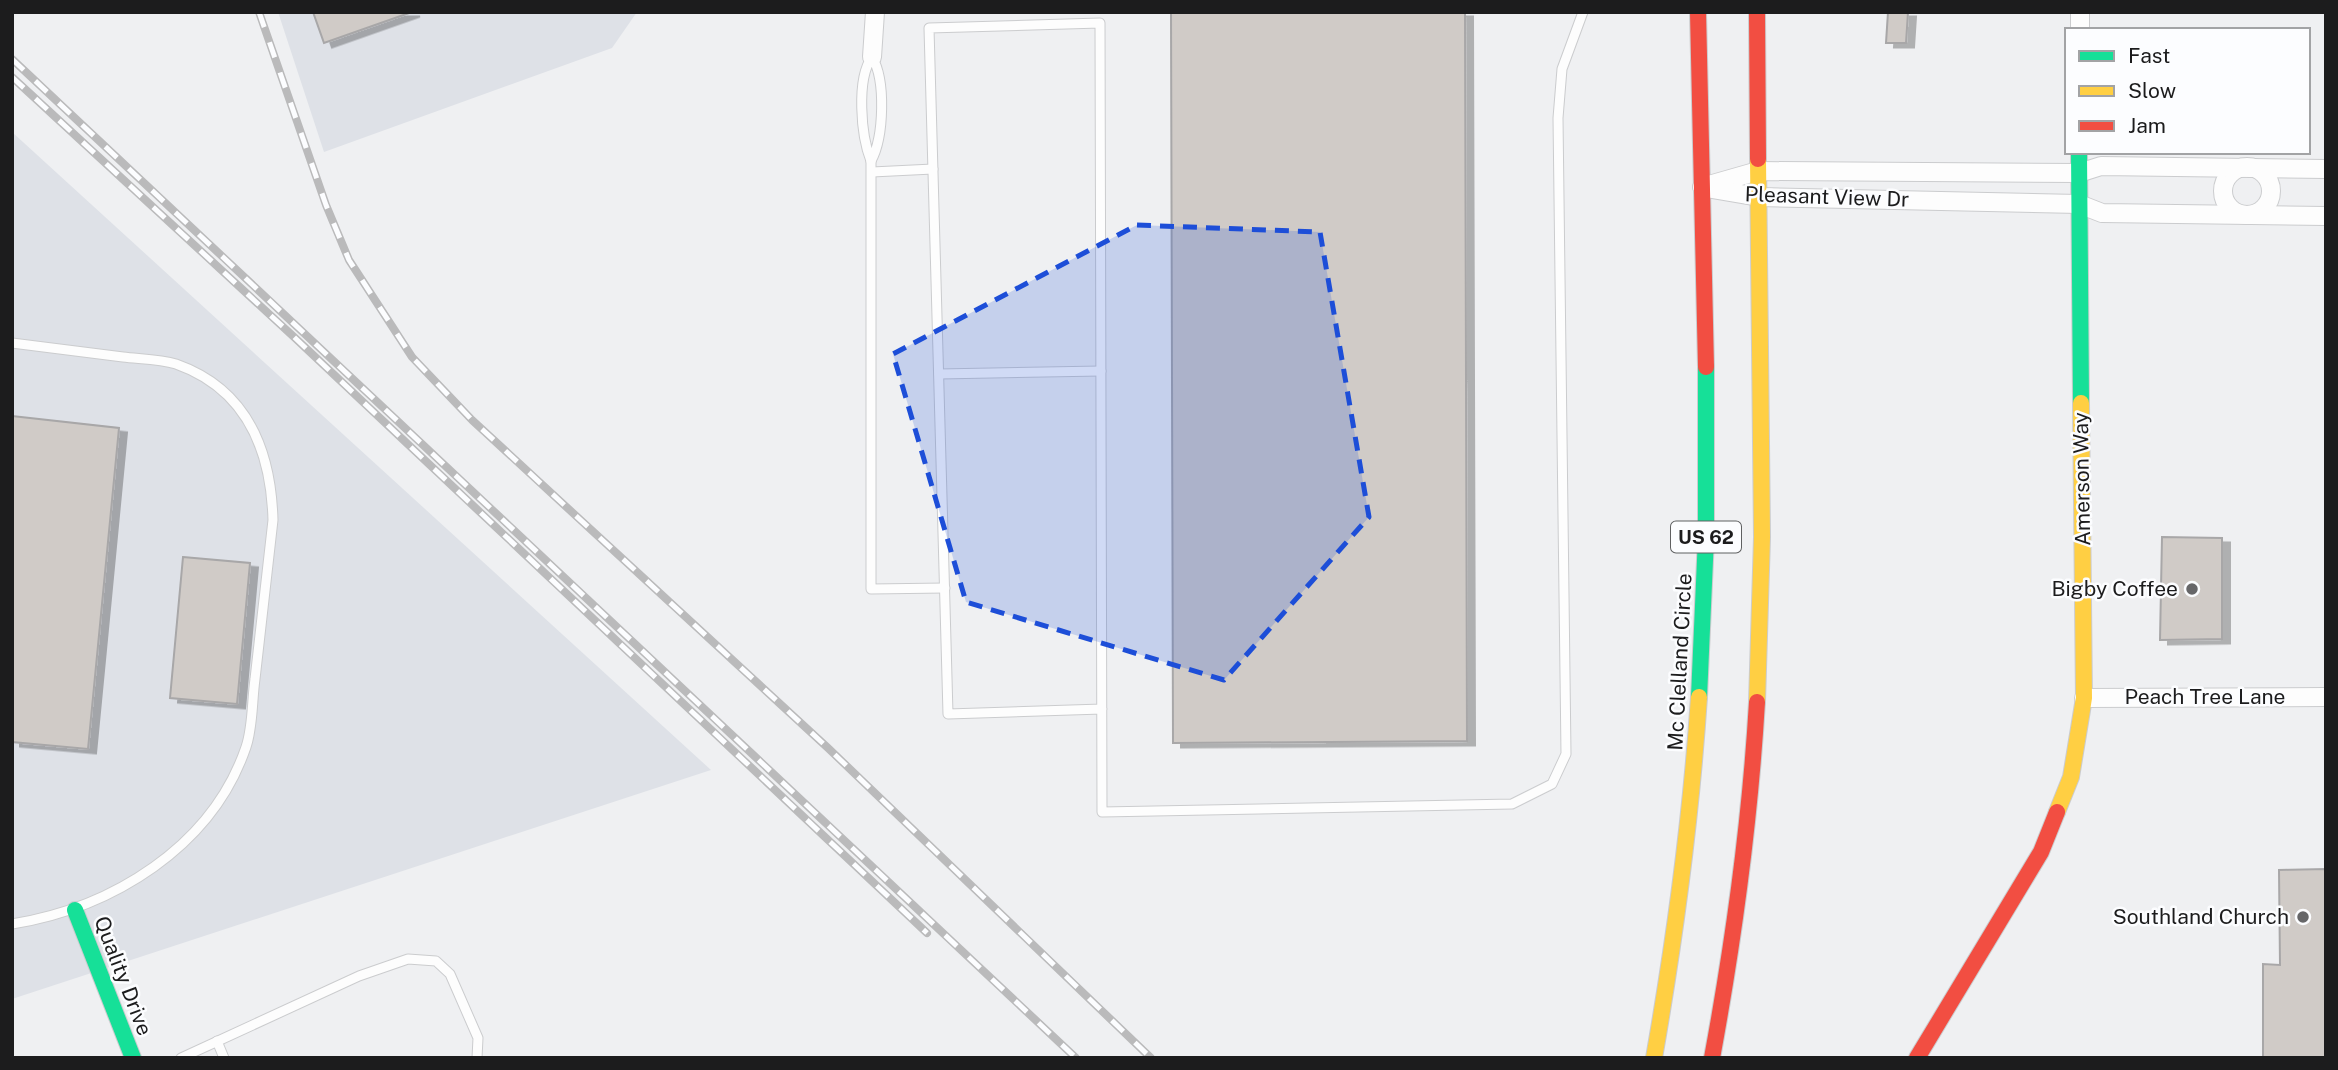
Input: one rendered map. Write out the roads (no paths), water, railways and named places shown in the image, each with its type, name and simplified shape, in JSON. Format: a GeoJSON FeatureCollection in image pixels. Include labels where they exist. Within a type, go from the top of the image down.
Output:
{"type":"FeatureCollection","features":[{"type":"Feature","properties":{"kind":"main road","name":"Mc Clelland Circle"},"geometry":{"type":"LineString","coordinates":[[1654,1058],[1688,860],[1704,657],[1706,528],[1698,12]]}},
{"type":"Feature","properties":{"kind":"main road","name":"US 62"},"geometry":{"type":"LineString","coordinates":[[1712,1058],[1738,906],[1756,743],[1762,512],[1757,12]]}},
{"type":"Feature","properties":{"kind":"main road","name":"Amerson Way"},"geometry":{"type":"LineString","coordinates":[[1917,1058],[2041,852],[2071,778],[2084,698],[2080,154]]}},
{"type":"Feature","properties":{"kind":"main road","name":"Quality Drive"},"geometry":{"type":"LineString","coordinates":[[75,910],[133,1058]]}},
{"type":"Feature","properties":{"kind":"street"},"geometry":{"type":"LineString","coordinates":[[872,57],[875,12]]}},
{"type":"Feature","properties":{"kind":"street","name":"Pleasant View Dr"},"geometry":{"type":"LineString","coordinates":[[1702,187],[1758,171],[2080,173],[2101,166],[2326,169]]}},
{"type":"Feature","properties":{"kind":"street"},"geometry":{"type":"LineString","coordinates":[[2247,167],[2262,172],[2271,191],[2262,211],[2248,215],[2240,214],[2228,205],[2223,191],[2233,172],[2247,167]]}},
{"type":"Feature","properties":{"kind":"street","name":"Pleasant View Dr"},"geometry":{"type":"LineString","coordinates":[[1702,187],[1759,197],[2079,204],[2102,213],[2326,216]]}},
{"type":"Feature","properties":{"kind":"street","name":"Peach Tree Lane"},"geometry":{"type":"LineString","coordinates":[[2084,698],[2326,697]]}},
{"type":"Feature","properties":{"kind":"lane"},"geometry":{"type":"LineString","coordinates":[[1102,709],[948,714],[929,28],[1100,23],[1102,709],[1102,812],[1513,804],[1552,784],[1566,754],[1558,118],[1562,69],[1583,12]]}},
{"type":"Feature","properties":{"kind":"lane"},"geometry":{"type":"LineString","coordinates":[[871,161],[880,144],[880,70],[872,57],[863,69],[863,142],[871,161],[872,172],[871,589],[945,588]]}},
{"type":"Feature","properties":{"kind":"lane"},"geometry":{"type":"LineString","coordinates":[[872,172],[933,169]]}},
{"type":"Feature","properties":{"kind":"lane"},"geometry":{"type":"LineString","coordinates":[[12,343],[174,363],[205,377],[232,400],[249,421],[263,449],[272,482],[273,520],[247,746],[224,794],[184,845],[128,884],[75,910],[12,924]]}},
{"type":"Feature","properties":{"kind":"lane"},"geometry":{"type":"LineString","coordinates":[[939,374],[1101,371]]}},
{"type":"Feature","properties":{"kind":"lane"},"geometry":{"type":"LineString","coordinates":[[181,1058],[359,976],[408,959],[436,961],[450,974],[478,1038],[477,1058]]}},
{"type":"Feature","properties":{"kind":"lane"},"geometry":{"type":"LineString","coordinates":[[217,1041],[224,1058]]}},
{"type":"Feature","properties":{"kind":"railway"},"geometry":{"type":"LineString","coordinates":[[259,12],[326,205],[349,260],[412,357],[472,420],[828,748],[1151,1058]]}},
{"type":"Feature","properties":{"kind":"railway"},"geometry":{"type":"LineString","coordinates":[[12,59],[1076,1058]]}},
{"type":"Feature","properties":{"kind":"railway"},"geometry":{"type":"LineString","coordinates":[[12,77],[294,337],[927,933]]}},
{"type":"Feature","properties":{"kind":"place","name":"Bigby Coffee"},"geometry":{"type":"Point","coordinates":[2192,589]}},
{"type":"Feature","properties":{"kind":"place","name":"Southland Church"},"geometry":{"type":"Point","coordinates":[2303,917]}}]}
